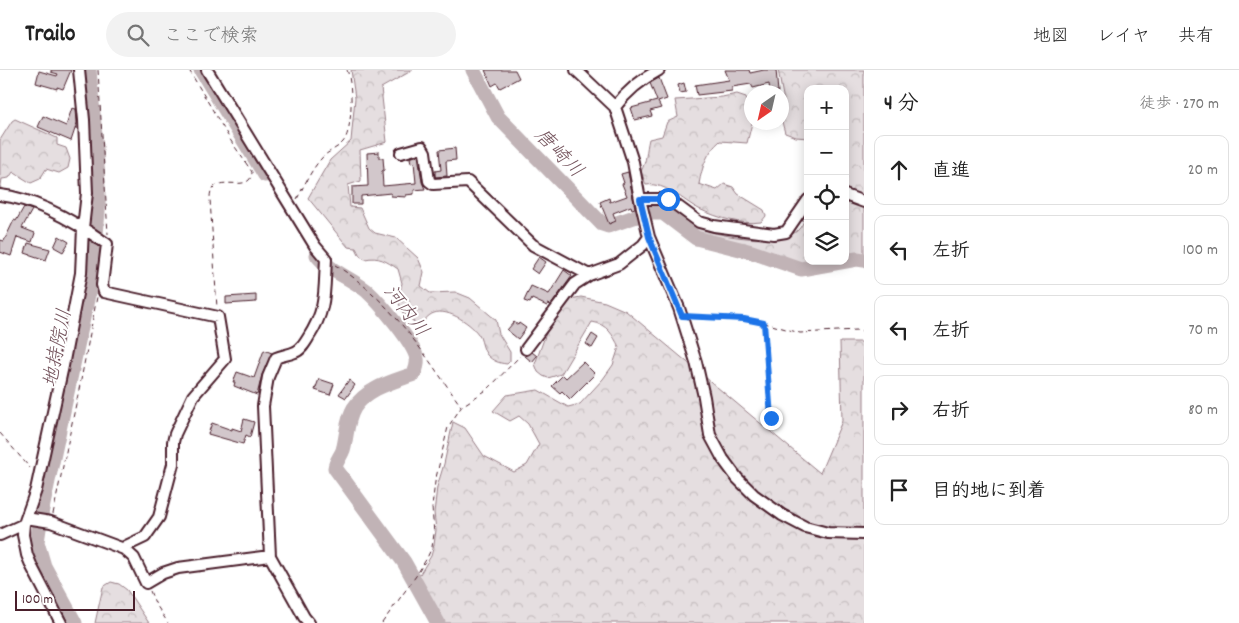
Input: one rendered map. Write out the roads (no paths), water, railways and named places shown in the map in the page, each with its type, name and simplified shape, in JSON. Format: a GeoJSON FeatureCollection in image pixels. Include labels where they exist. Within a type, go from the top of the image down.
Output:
{"type":"FeatureCollection","features":[{"type":"Feature","properties":{"kind":"street"},"geometry":{"type":"LineString","coordinates":[[61,623],[27,556],[23,535],[36,490],[73,320],[81,273],[83,228],[88,193],[79,70]]}},
{"type":"Feature","properties":{"kind":"street"},"geometry":{"type":"LineString","coordinates":[[207,70],[326,263],[324,298],[319,318],[304,345],[296,352],[276,358],[268,377],[263,406],[270,556],[309,623]]}},
{"type":"Feature","properties":{"kind":"street"},"geometry":{"type":"LineString","coordinates":[[576,70],[615,107],[633,162],[649,237],[682,316],[698,370],[710,436],[723,459],[737,478],[754,495],[782,515],[806,527],[828,533],[864,534]]}},
{"type":"Feature","properties":{"kind":"street"},"geometry":{"type":"LineString","coordinates":[[615,107],[633,86],[643,78],[659,70]]}},
{"type":"Feature","properties":{"kind":"street"},"geometry":{"type":"LineString","coordinates":[[401,153],[422,147],[425,152],[429,181],[433,184],[468,182],[533,245],[589,275]]}},
{"type":"Feature","properties":{"kind":"street"},"geometry":{"type":"LineString","coordinates":[[0,194],[17,196],[83,228],[107,244],[102,289],[108,294],[218,317],[225,358],[193,396],[175,434],[173,464],[159,517],[145,537],[126,546],[124,549]]}},
{"type":"Feature","properties":{"kind":"street"},"geometry":{"type":"LineString","coordinates":[[849,196],[864,202]]}},
{"type":"Feature","properties":{"kind":"street"},"geometry":{"type":"LineString","coordinates":[[640,199],[668,199],[699,222],[714,226],[774,234],[786,232],[804,206]]}},
{"type":"Feature","properties":{"kind":"street"},"geometry":{"type":"LineString","coordinates":[[526,349],[575,284],[589,275],[618,264],[643,245],[649,237]]}},
{"type":"Feature","properties":{"kind":"street"},"geometry":{"type":"LineString","coordinates":[[0,535],[28,520],[49,522],[124,549],[134,558],[146,582],[178,568],[270,556]]}},
{"type":"Feature","properties":{"kind":"waterway","name":"地持院川"},"geometry":{"type":"LineString","coordinates":[[75,623],[44,566],[37,542],[42,509],[88,295],[94,253],[98,211],[98,176],[89,70]]}},
{"type":"Feature","properties":{"kind":"waterway","name":"河内川"},"geometry":{"type":"LineString","coordinates":[[201,70],[265,175]]}},
{"type":"Feature","properties":{"kind":"waterway","name":"唐崎川"},"geometry":{"type":"LineString","coordinates":[[473,70],[498,117],[602,224],[608,226],[640,215]]}},
{"type":"Feature","properties":{"kind":"waterway","name":"唐崎川"},"geometry":{"type":"LineString","coordinates":[[646,213],[663,213],[696,238],[752,252],[801,269],[857,259],[864,260]]}},
{"type":"Feature","properties":{"kind":"waterway","name":"河内川"},"geometry":{"type":"LineString","coordinates":[[317,255],[328,266],[367,291],[388,314],[415,352],[417,365],[414,374],[373,391],[359,401],[354,408],[348,424],[343,450],[335,468],[404,562],[438,623]]}}]}
